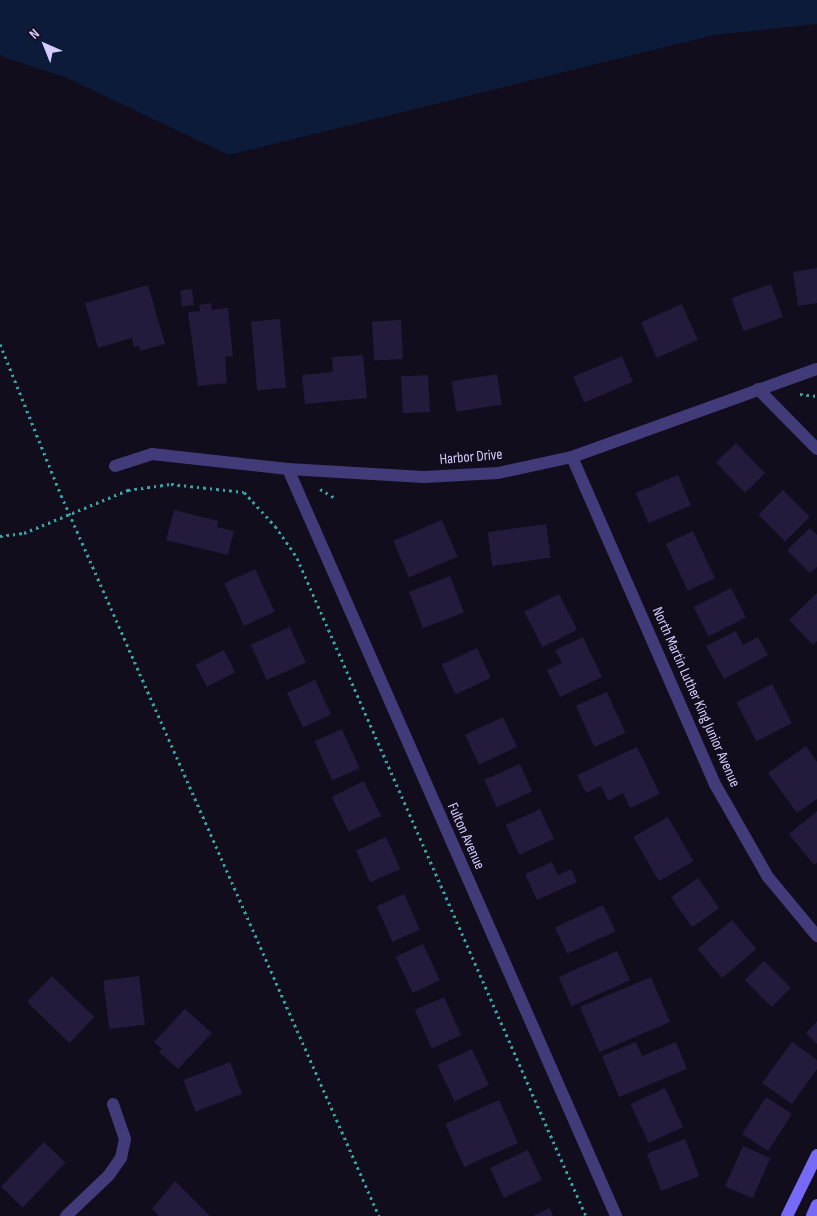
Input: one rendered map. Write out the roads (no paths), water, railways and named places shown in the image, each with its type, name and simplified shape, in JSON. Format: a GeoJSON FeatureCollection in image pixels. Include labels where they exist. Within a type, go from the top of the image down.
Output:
{"type":"FeatureCollection","features":[{"type":"Feature","properties":{"kind":"main road"},"geometry":{"type":"LineString","coordinates":[[786,1216],[817,1155]]}},
{"type":"Feature","properties":{"kind":"main road"},"geometry":{"type":"LineString","coordinates":[[812,1216],[817,1205]]}},
{"type":"Feature","properties":{"kind":"street","name":"Harbor Drive"},"geometry":{"type":"LineString","coordinates":[[115,466],[152,454],[288,469],[462,476],[572,457],[817,369]]}},
{"type":"Feature","properties":{"kind":"street"},"geometry":{"type":"LineString","coordinates":[[758,389],[817,449]]}},
{"type":"Feature","properties":{"kind":"street","name":"North Martin Luther King Junior Avenue"},"geometry":{"type":"LineString","coordinates":[[572,457],[716,786],[768,878],[817,936]]}},
{"type":"Feature","properties":{"kind":"street","name":"Fulton Avenue"},"geometry":{"type":"LineString","coordinates":[[288,469],[616,1216]]}},
{"type":"Feature","properties":{"kind":"street"},"geometry":{"type":"LineString","coordinates":[[66,1216],[109,1175],[121,1158],[124,1139],[113,1104]]}},
{"type":"Feature","properties":{"kind":"water"},"geometry":{"type":"Polygon","coordinates":[[[0,0],[817,0],[817,24],[714,35],[229,155],[65,77],[4,57],[0,54],[0,0]]]}}]}
